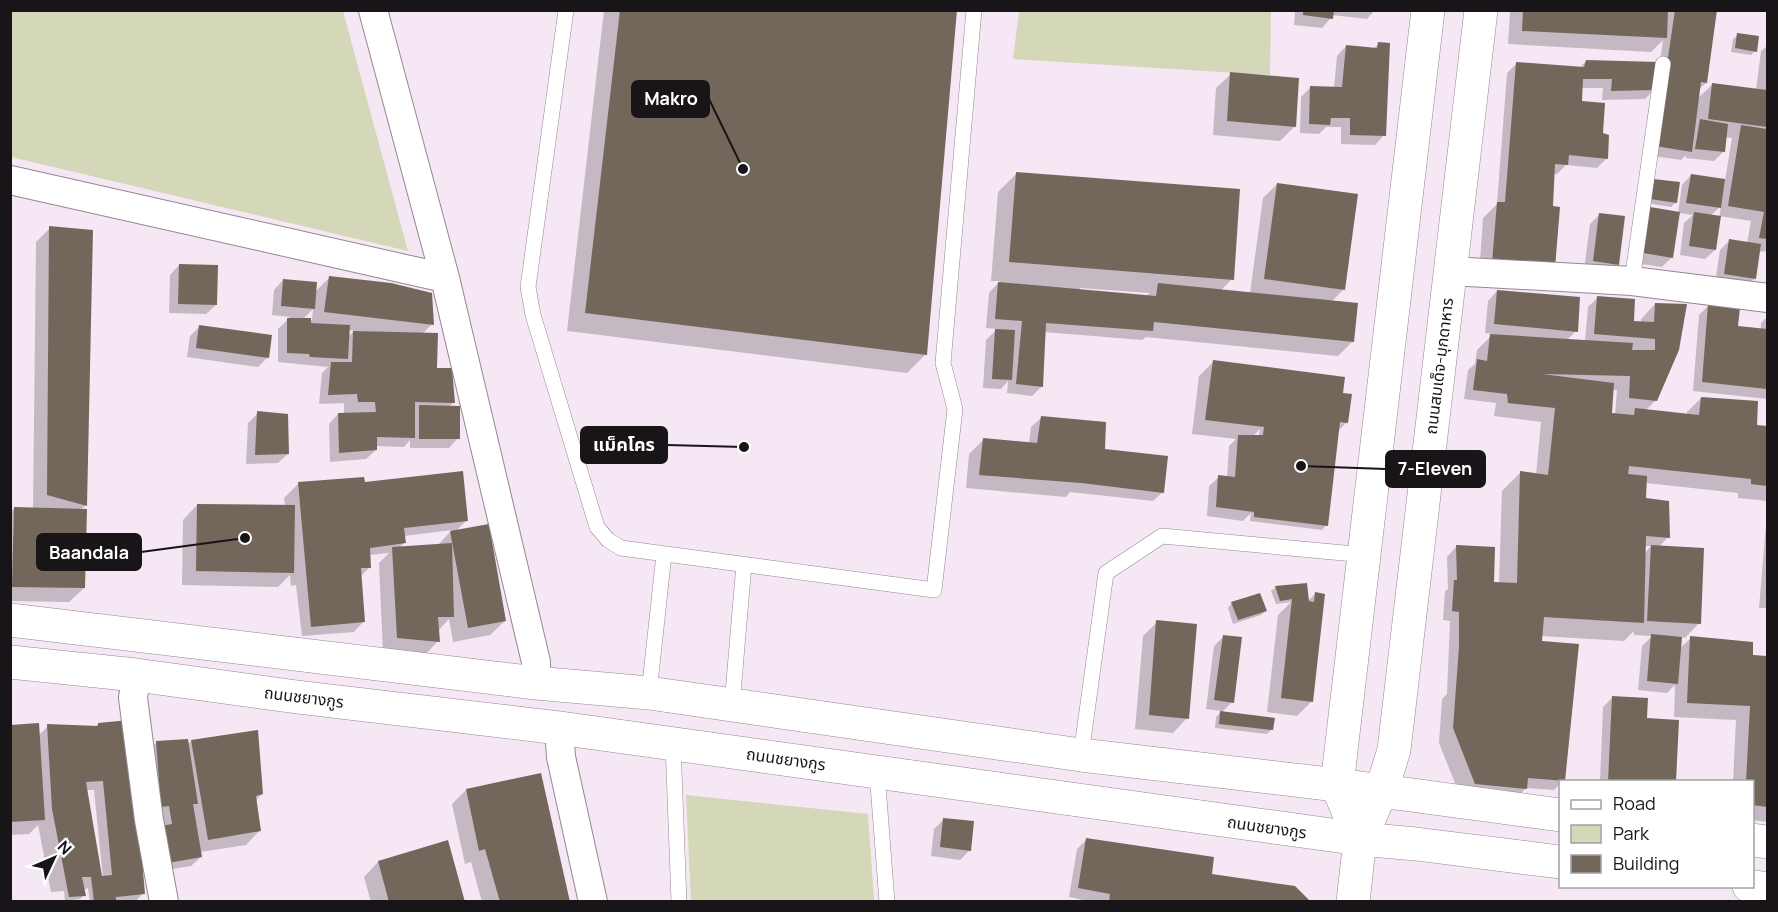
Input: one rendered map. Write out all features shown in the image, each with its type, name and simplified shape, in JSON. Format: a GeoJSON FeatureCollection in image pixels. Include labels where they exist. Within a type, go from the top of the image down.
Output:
{"type":"FeatureCollection","features":[{"type":"Feature","properties":{"kind":"main road"},"geometry":{"type":"LineString","coordinates":[[1353,902],[1360,839],[1337,785],[1428,10]]}},
{"type":"Feature","properties":{"kind":"main road","name":"ถนนสมเด็จ-มุกดาหาร"},"geometry":{"type":"LineString","coordinates":[[1360,839],[1382,792],[1394,750],[1481,10]]}},
{"type":"Feature","properties":{"kind":"main road"},"geometry":{"type":"LineString","coordinates":[[10,620],[536,683],[649,693],[1081,755],[1337,785],[1559,815]]}},
{"type":"Feature","properties":{"kind":"main road","name":"ถนนชยางกูร"},"geometry":{"type":"LineString","coordinates":[[10,662],[136,675],[297,697],[559,728],[1360,839],[1559,862]]}},
{"type":"Feature","properties":{"kind":"street"},"geometry":{"type":"LineString","coordinates":[[373,10],[446,278],[536,662],[536,683]]}},
{"type":"Feature","properties":{"kind":"street"},"geometry":{"type":"LineString","coordinates":[[10,180],[446,278]]}},
{"type":"Feature","properties":{"kind":"street"},"geometry":{"type":"LineString","coordinates":[[1450,271],[1632,281],[1767,298]]}},
{"type":"Feature","properties":{"kind":"street"},"geometry":{"type":"LineString","coordinates":[[136,675],[134,709],[149,820],[164,902]]}},
{"type":"Feature","properties":{"kind":"street"},"geometry":{"type":"LineString","coordinates":[[559,728],[561,757],[593,902]]}},
{"type":"Feature","properties":{"kind":"lane"},"geometry":{"type":"LineString","coordinates":[[566,10],[528,287],[533,315],[597,527],[608,540],[621,548],[934,590],[955,409],[943,363],[974,10]]}},
{"type":"Feature","properties":{"kind":"lane"},"geometry":{"type":"LineString","coordinates":[[1632,281],[1663,64]]}},
{"type":"Feature","properties":{"kind":"lane"},"geometry":{"type":"LineString","coordinates":[[1081,755],[1107,573],[1162,536],[1365,555]]}},
{"type":"Feature","properties":{"kind":"lane"},"geometry":{"type":"LineString","coordinates":[[649,693],[664,554]]}},
{"type":"Feature","properties":{"kind":"lane"},"geometry":{"type":"LineString","coordinates":[[732,705],[744,564]]}},
{"type":"Feature","properties":{"kind":"lane"},"geometry":{"type":"LineString","coordinates":[[673,744],[679,902]]}},
{"type":"Feature","properties":{"kind":"lane"},"geometry":{"type":"LineString","coordinates":[[877,772],[887,902]]}},
{"type":"Feature","properties":{"kind":"green space"},"geometry":{"type":"Polygon","coordinates":[[[11,10],[343,11],[408,251],[11,157],[11,10]]]}},
{"type":"Feature","properties":{"kind":"green space"},"geometry":{"type":"Polygon","coordinates":[[[1019,11],[1271,11],[1270,75],[1013,59],[1019,11]]]}},
{"type":"Feature","properties":{"kind":"green space"},"geometry":{"type":"Polygon","coordinates":[[[686,795],[868,814],[874,901],[691,901],[686,795]]]}},
{"type":"Feature","properties":{"kind":"building"},"geometry":{"type":"Polygon","coordinates":[[[620,10],[957,10],[927,355],[585,313],[620,10]]]}},
{"type":"Feature","properties":{"kind":"building"},"geometry":{"type":"Polygon","coordinates":[[[1303,10],[1334,10],[1333,19],[1303,15],[1303,10]]]}},
{"type":"Feature","properties":{"kind":"building"},"geometry":{"type":"Polygon","coordinates":[[[1523,10],[1668,10],[1667,38],[1522,31],[1523,10]]]}},
{"type":"Feature","properties":{"kind":"building"},"geometry":{"type":"Polygon","coordinates":[[[1675,10],[1717,10],[1707,83],[1701,82],[1692,152],[1655,146],[1675,10]]]}},
{"type":"Feature","properties":{"kind":"building"},"geometry":{"type":"Polygon","coordinates":[[[1737,33],[1759,36],[1757,52],[1735,48],[1737,33]]]}},
{"type":"Feature","properties":{"kind":"building"},"geometry":{"type":"Polygon","coordinates":[[[1378,42],[1390,43],[1386,136],[1350,135],[1350,118],[1331,118],[1330,125],[1309,124],[1310,86],[1342,87],[1346,45],[1377,48],[1378,42]]]}},
{"type":"Feature","properties":{"kind":"building"},"geometry":{"type":"Polygon","coordinates":[[[1586,60],[1658,62],[1656,90],[1611,91],[1612,79],[1583,79],[1582,101],[1605,103],[1603,133],[1609,135],[1608,159],[1569,155],[1568,165],[1555,164],[1553,206],[1560,207],[1555,268],[1492,263],[1497,202],[1505,202],[1516,62],[1584,67],[1586,60]]]}},
{"type":"Feature","properties":{"kind":"building"},"geometry":{"type":"Polygon","coordinates":[[[1230,72],[1299,78],[1296,127],[1227,121],[1230,72]]]}},
{"type":"Feature","properties":{"kind":"building"},"geometry":{"type":"Polygon","coordinates":[[[1712,83],[1767,90],[1767,127],[1708,119],[1712,83]]]}},
{"type":"Feature","properties":{"kind":"building"},"geometry":{"type":"Polygon","coordinates":[[[1700,119],[1728,124],[1725,152],[1695,149],[1700,119]]]}},
{"type":"Feature","properties":{"kind":"building"},"geometry":{"type":"Polygon","coordinates":[[[1741,125],[1767,129],[1767,239],[1759,238],[1764,212],[1728,206],[1741,125]]]}},
{"type":"Feature","properties":{"kind":"building"},"geometry":{"type":"Polygon","coordinates":[[[1016,172],[1240,189],[1234,280],[1009,262],[1016,172]]]}},
{"type":"Feature","properties":{"kind":"building"},"geometry":{"type":"Polygon","coordinates":[[[1691,174],[1725,179],[1721,208],[1686,203],[1691,174]]]}},
{"type":"Feature","properties":{"kind":"building"},"geometry":{"type":"Polygon","coordinates":[[[1653,179],[1680,182],[1677,203],[1650,199],[1653,179]]]}},
{"type":"Feature","properties":{"kind":"building"},"geometry":{"type":"Polygon","coordinates":[[[1277,183],[1358,194],[1345,290],[1264,279],[1277,183]]]}},
{"type":"Feature","properties":{"kind":"building"},"geometry":{"type":"Polygon","coordinates":[[[1650,207],[1680,212],[1673,258],[1643,253],[1650,207]]]}},
{"type":"Feature","properties":{"kind":"building"},"geometry":{"type":"Polygon","coordinates":[[[1694,212],[1721,216],[1716,250],[1689,246],[1694,212]]]}},
{"type":"Feature","properties":{"kind":"building"},"geometry":{"type":"Polygon","coordinates":[[[1599,213],[1625,216],[1619,265],[1593,261],[1599,213]]]}},
{"type":"Feature","properties":{"kind":"building"},"geometry":{"type":"Polygon","coordinates":[[[49,226],[93,230],[87,506],[47,495],[49,226]]]}},
{"type":"Feature","properties":{"kind":"building"},"geometry":{"type":"Polygon","coordinates":[[[1729,239],[1761,244],[1756,279],[1724,274],[1729,239]]]}},
{"type":"Feature","properties":{"kind":"building"},"geometry":{"type":"Polygon","coordinates":[[[179,264],[218,265],[217,305],[178,304],[179,264]]]}},
{"type":"Feature","properties":{"kind":"building"},"geometry":{"type":"Polygon","coordinates":[[[329,276],[391,283],[432,293],[434,325],[324,312],[329,276]]]}},
{"type":"Feature","properties":{"kind":"building"},"geometry":{"type":"Polygon","coordinates":[[[283,279],[317,282],[315,309],[281,306],[283,279]]]}},
{"type":"Feature","properties":{"kind":"building"},"geometry":{"type":"Polygon","coordinates":[[[998,282],[1156,296],[1158,283],[1358,303],[1354,342],[1154,322],[1153,331],[1046,323],[1043,387],[1016,384],[1022,321],[995,319],[998,282]]]}},
{"type":"Feature","properties":{"kind":"building"},"geometry":{"type":"Polygon","coordinates":[[[1497,290],[1580,297],[1578,332],[1494,324],[1497,290]]]}},
{"type":"Feature","properties":{"kind":"building"},"geometry":{"type":"Polygon","coordinates":[[[1597,296],[1635,299],[1634,321],[1654,322],[1655,303],[1687,304],[1679,350],[1657,401],[1629,398],[1630,376],[1542,374],[1614,383],[1612,413],[1634,415],[1635,408],[1699,415],[1701,397],[1758,401],[1757,425],[1767,426],[1767,486],[1751,484],[1751,479],[1629,466],[1628,474],[1647,476],[1646,498],[1669,501],[1670,538],[1646,536],[1644,623],[1544,617],[1542,641],[1579,644],[1565,780],[1528,778],[1527,789],[1475,784],[1453,728],[1459,647],[1459,612],[1452,611],[1454,580],[1457,580],[1456,545],[1495,547],[1494,582],[1517,583],[1520,471],[1548,475],[1555,408],[1508,403],[1507,394],[1473,390],[1477,359],[1487,361],[1490,334],[1633,343],[1632,350],[1655,350],[1655,339],[1594,334],[1597,296]]]}},
{"type":"Feature","properties":{"kind":"building"},"geometry":{"type":"Polygon","coordinates":[[[1708,304],[1740,308],[1738,326],[1767,329],[1767,389],[1702,382],[1708,304]]]}},
{"type":"Feature","properties":{"kind":"building"},"geometry":{"type":"Polygon","coordinates":[[[287,318],[311,318],[311,323],[350,325],[348,359],[287,353],[287,318]]]}},
{"type":"Feature","properties":{"kind":"building"},"geometry":{"type":"Polygon","coordinates":[[[199,325],[272,335],[269,358],[196,348],[199,325]]]}},
{"type":"Feature","properties":{"kind":"building"},"geometry":{"type":"Polygon","coordinates":[[[995,329],[1015,330],[1012,380],[992,379],[995,329]]]}},
{"type":"Feature","properties":{"kind":"building"},"geometry":{"type":"Polygon","coordinates":[[[353,331],[438,333],[437,368],[452,368],[455,403],[415,402],[415,438],[377,437],[377,450],[339,453],[338,413],[376,412],[375,402],[358,402],[357,394],[328,395],[331,362],[352,362],[353,331]]]}},
{"type":"Feature","properties":{"kind":"building"},"geometry":{"type":"Polygon","coordinates":[[[1213,360],[1345,377],[1343,393],[1352,394],[1348,423],[1340,422],[1328,526],[1254,517],[1254,512],[1216,507],[1218,475],[1235,477],[1238,435],[1263,435],[1264,427],[1205,420],[1213,360]]]}},
{"type":"Feature","properties":{"kind":"building"},"geometry":{"type":"Polygon","coordinates":[[[419,405],[460,406],[460,439],[419,439],[419,405]]]}},
{"type":"Feature","properties":{"kind":"building"},"geometry":{"type":"Polygon","coordinates":[[[257,411],[288,414],[289,454],[255,455],[257,411]]]}},
{"type":"Feature","properties":{"kind":"building"},"geometry":{"type":"Polygon","coordinates":[[[1041,416],[1106,422],[1105,449],[1168,456],[1164,493],[1081,483],[979,475],[983,438],[1037,443],[1041,416]]]}},
{"type":"Feature","properties":{"kind":"building"},"geometry":{"type":"Polygon","coordinates":[[[463,471],[468,521],[404,528],[406,543],[370,548],[371,568],[361,568],[365,622],[311,627],[298,482],[364,477],[365,482],[463,471]]]}},
{"type":"Feature","properties":{"kind":"building"},"geometry":{"type":"Polygon","coordinates":[[[197,504],[295,505],[294,573],[196,571],[197,504]]]}},
{"type":"Feature","properties":{"kind":"building"},"geometry":{"type":"Polygon","coordinates":[[[14,507],[87,509],[85,588],[12,587],[14,507]]]}},
{"type":"Feature","properties":{"kind":"building"},"geometry":{"type":"Polygon","coordinates":[[[489,524],[506,621],[468,628],[450,531],[489,524]]]}},
{"type":"Feature","properties":{"kind":"building"},"geometry":{"type":"Polygon","coordinates":[[[452,543],[454,617],[438,617],[440,642],[397,638],[392,547],[452,543]]]}},
{"type":"Feature","properties":{"kind":"building"},"geometry":{"type":"Polygon","coordinates":[[[1651,545],[1704,548],[1701,624],[1647,621],[1651,545]]]}},
{"type":"Feature","properties":{"kind":"building"},"geometry":{"type":"Polygon","coordinates":[[[1307,583],[1309,601],[1314,602],[1315,592],[1325,594],[1313,702],[1281,698],[1292,599],[1280,601],[1275,586],[1307,583]]]}},
{"type":"Feature","properties":{"kind":"building"},"geometry":{"type":"Polygon","coordinates":[[[1260,593],[1267,611],[1238,620],[1231,602],[1260,593]]]}},
{"type":"Feature","properties":{"kind":"building"},"geometry":{"type":"Polygon","coordinates":[[[1156,620],[1197,624],[1189,719],[1149,715],[1156,620]]]}},
{"type":"Feature","properties":{"kind":"building"},"geometry":{"type":"Polygon","coordinates":[[[1651,634],[1682,637],[1678,684],[1647,681],[1651,634]]]}},
{"type":"Feature","properties":{"kind":"building"},"geometry":{"type":"Polygon","coordinates":[[[1223,635],[1242,637],[1234,703],[1214,700],[1223,635]]]}},
{"type":"Feature","properties":{"kind":"building"},"geometry":{"type":"Polygon","coordinates":[[[1690,636],[1753,642],[1753,655],[1767,656],[1767,807],[1754,805],[1754,780],[1746,780],[1750,706],[1687,703],[1690,636]]]}},
{"type":"Feature","properties":{"kind":"building"},"geometry":{"type":"Polygon","coordinates":[[[1612,696],[1648,698],[1647,718],[1679,720],[1676,780],[1608,780],[1612,696]]]}},
{"type":"Feature","properties":{"kind":"building"},"geometry":{"type":"Polygon","coordinates":[[[1220,711],[1275,718],[1273,730],[1219,724],[1220,711]]]}},
{"type":"Feature","properties":{"kind":"building"},"geometry":{"type":"Polygon","coordinates":[[[130,720],[145,894],[116,897],[116,902],[94,902],[91,877],[82,877],[86,896],[69,897],[52,809],[47,724],[98,726],[98,723],[130,720]],[[103,781],[86,782],[102,876],[112,875],[103,781]]]}},
{"type":"Feature","properties":{"kind":"building"},"geometry":{"type":"Polygon","coordinates":[[[39,723],[45,820],[10,822],[10,725],[39,723]]]}},
{"type":"Feature","properties":{"kind":"building"},"geometry":{"type":"Polygon","coordinates":[[[258,730],[263,794],[256,796],[261,831],[208,840],[191,740],[258,730]]]}},
{"type":"Feature","properties":{"kind":"building"},"geometry":{"type":"Polygon","coordinates":[[[188,739],[198,804],[193,804],[202,857],[168,863],[161,826],[172,824],[169,806],[161,807],[156,741],[188,739]]]}},
{"type":"Feature","properties":{"kind":"building"},"geometry":{"type":"Polygon","coordinates":[[[541,773],[570,902],[500,902],[485,849],[479,851],[466,789],[541,773]]]}},
{"type":"Feature","properties":{"kind":"building"},"geometry":{"type":"Polygon","coordinates":[[[943,818],[974,821],[971,851],[940,847],[943,818]]]}},
{"type":"Feature","properties":{"kind":"building"},"geometry":{"type":"Polygon","coordinates":[[[1086,838],[1214,857],[1212,874],[1295,886],[1311,902],[1109,902],[1110,894],[1078,888],[1086,838]]]}},
{"type":"Feature","properties":{"kind":"building"},"geometry":{"type":"Polygon","coordinates":[[[448,840],[465,902],[389,902],[378,861],[448,840]]]}},
{"type":"Feature","properties":{"kind":"place","name":"Makro"},"geometry":{"type":"Point","coordinates":[743,169]}},
{"type":"Feature","properties":{"kind":"place","name":"แม็คโคร"},"geometry":{"type":"Point","coordinates":[744,447]}},
{"type":"Feature","properties":{"kind":"place","name":"7-Eleven"},"geometry":{"type":"Point","coordinates":[1301,466]}},
{"type":"Feature","properties":{"kind":"place","name":"Baandala"},"geometry":{"type":"Point","coordinates":[245,538]}}]}
